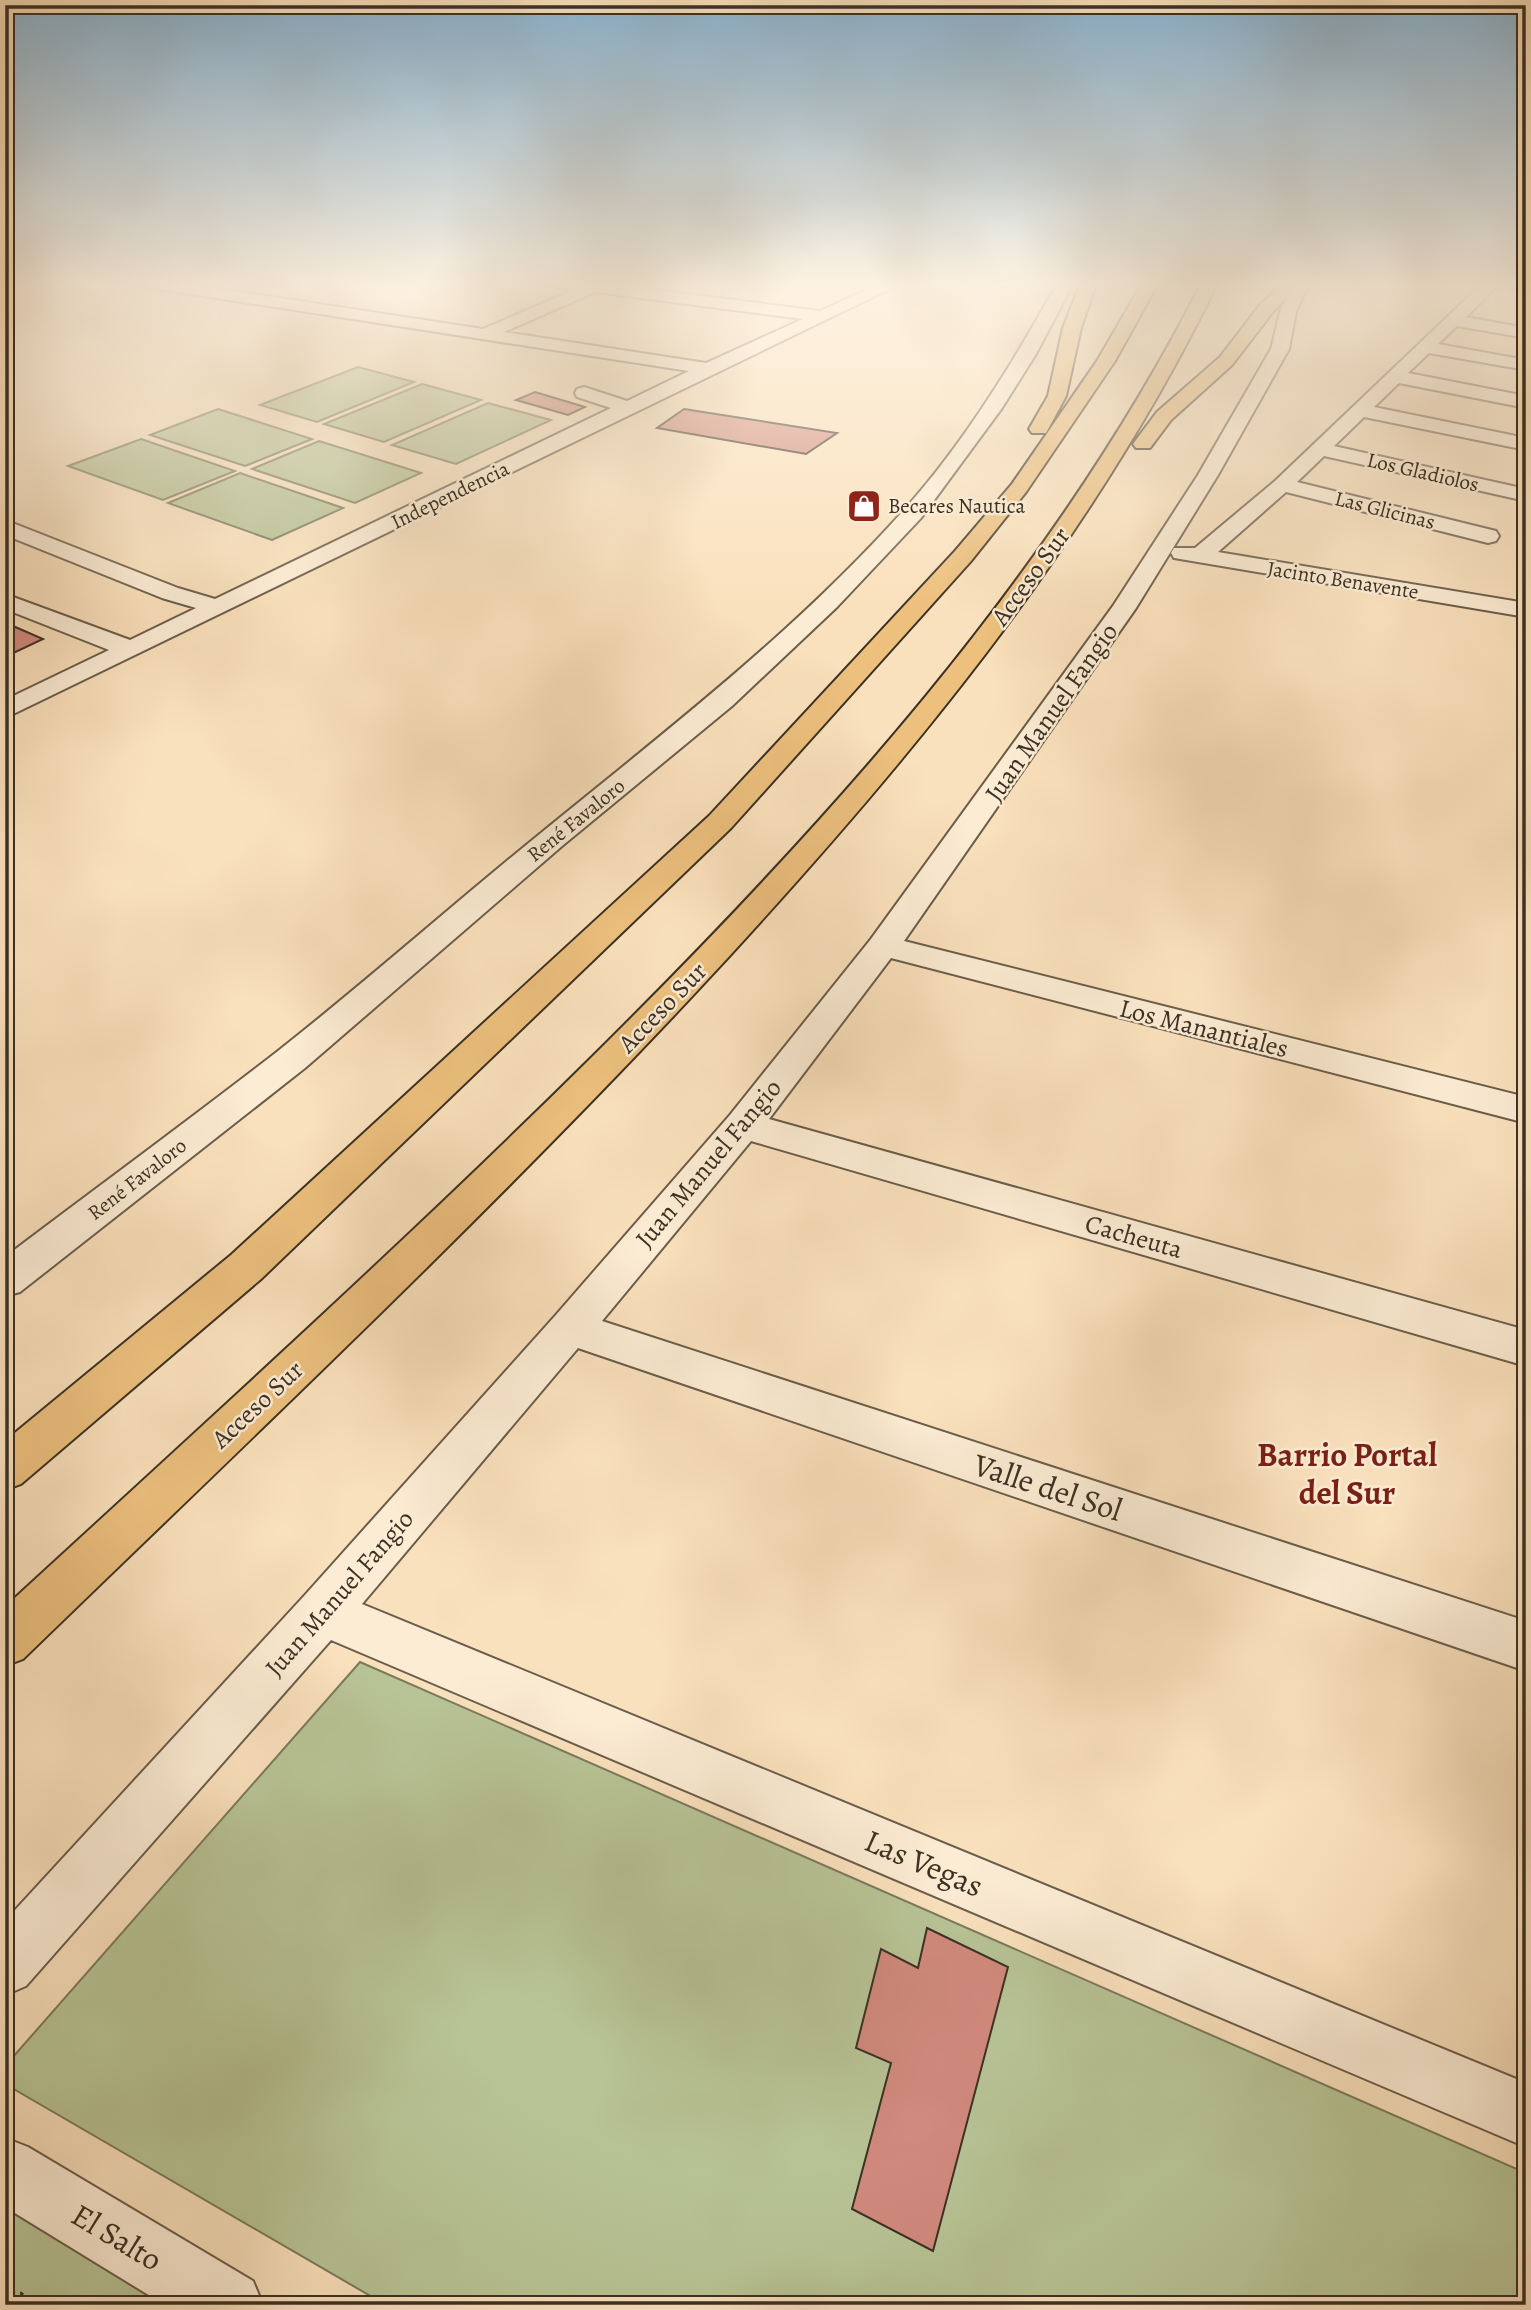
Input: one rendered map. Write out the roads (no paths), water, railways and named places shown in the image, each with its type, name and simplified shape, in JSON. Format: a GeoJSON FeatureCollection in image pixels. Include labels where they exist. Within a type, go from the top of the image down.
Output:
{"type":"FeatureCollection","features":[{"type":"Feature","properties":{"kind":"highway"},"geometry":{"type":"LineString","coordinates":[[598,937],[729,783],[1001,484],[1042,424],[1058,390]]}},
{"type":"Feature","properties":{"kind":"highway"},"geometry":{"type":"LineString","coordinates":[[5,1469],[246,1267],[720,822],[962,555],[1019,488],[1086,390]]}},
{"type":"Feature","properties":{"kind":"highway","name":"Acceso Sur"},"geometry":{"type":"LineString","coordinates":[[5,1641],[422,1249],[647,1024],[771,894],[970,659],[1088,495],[1153,390]]}},
{"type":"Feature","properties":{"kind":"highway"},"geometry":{"type":"LineString","coordinates":[[970,659],[1035,603],[1158,423],[1194,390]]}},
{"type":"Feature","properties":{"kind":"street","name":"Independencia"},"geometry":{"type":"LineString","coordinates":[[5,710],[666,390]]}},
{"type":"Feature","properties":{"kind":"street","name":"René Favaloro"},"geometry":{"type":"LineString","coordinates":[[5,1280],[292,1059],[551,840],[723,700],[828,602],[913,513],[1004,390]]}},
{"type":"Feature","properties":{"kind":"street","name":"Juan Manuel Fangio"},"geometry":{"type":"LineString","coordinates":[[5,1965],[323,1612],[743,1125],[883,946],[1039,730],[1124,608],[1208,475],[1257,390]]}},
{"type":"Feature","properties":{"kind":"street"},"geometry":{"type":"LineString","coordinates":[[1200,556],[1282,485],[1380,390]]}},
{"type":"Feature","properties":{"kind":"street"},"geometry":{"type":"LineString","coordinates":[[1464,390],[1526,402]]}},
{"type":"Feature","properties":{"kind":"street"},"geometry":{"type":"LineString","coordinates":[[584,393],[629,408]]}},
{"type":"Feature","properties":{"kind":"street"},"geometry":{"type":"LineString","coordinates":[[1360,410],[1526,444]]}},
{"type":"Feature","properties":{"kind":"street","name":"Los Gladiolos"},"geometry":{"type":"LineString","coordinates":[[1320,449],[1526,495]]}},
{"type":"Feature","properties":{"kind":"street","name":"Las Glicinas"},"geometry":{"type":"LineString","coordinates":[[1282,485],[1488,536]]}},
{"type":"Feature","properties":{"kind":"street"},"geometry":{"type":"LineString","coordinates":[[5,527],[170,593],[218,607]]}},
{"type":"Feature","properties":{"kind":"street","name":"Jacinto Benavente"},"geometry":{"type":"LineString","coordinates":[[1161,550],[1526,610]]}},
{"type":"Feature","properties":{"kind":"street"},"geometry":{"type":"LineString","coordinates":[[5,601],[131,649]]}},
{"type":"Feature","properties":{"kind":"street","name":"Los Manantiales"},"geometry":{"type":"LineString","coordinates":[[883,946],[1526,1110]]}},
{"type":"Feature","properties":{"kind":"street","name":"Cacheuta"},"geometry":{"type":"LineString","coordinates":[[743,1125],[1526,1348]]}},
{"type":"Feature","properties":{"kind":"street","name":"Valle del Sol"},"geometry":{"type":"LineString","coordinates":[[570,1328],[1526,1646]]}},
{"type":"Feature","properties":{"kind":"street","name":"Las Vegas"},"geometry":{"type":"LineString","coordinates":[[323,1612],[1526,2115]]}},
{"type":"Feature","properties":{"kind":"street","name":"El Salto"},"geometry":{"type":"LineString","coordinates":[[5,2170],[229,2305]]}},
{"type":"Feature","properties":{"kind":"place","name":"Becares Nautica"},"geometry":{"type":"Point","coordinates":[864,506]}},
{"type":"Feature","properties":{"kind":"district","name":"Barrio Portal del Sur"},"geometry":{"type":"Point","coordinates":[1347,1473]}}]}
